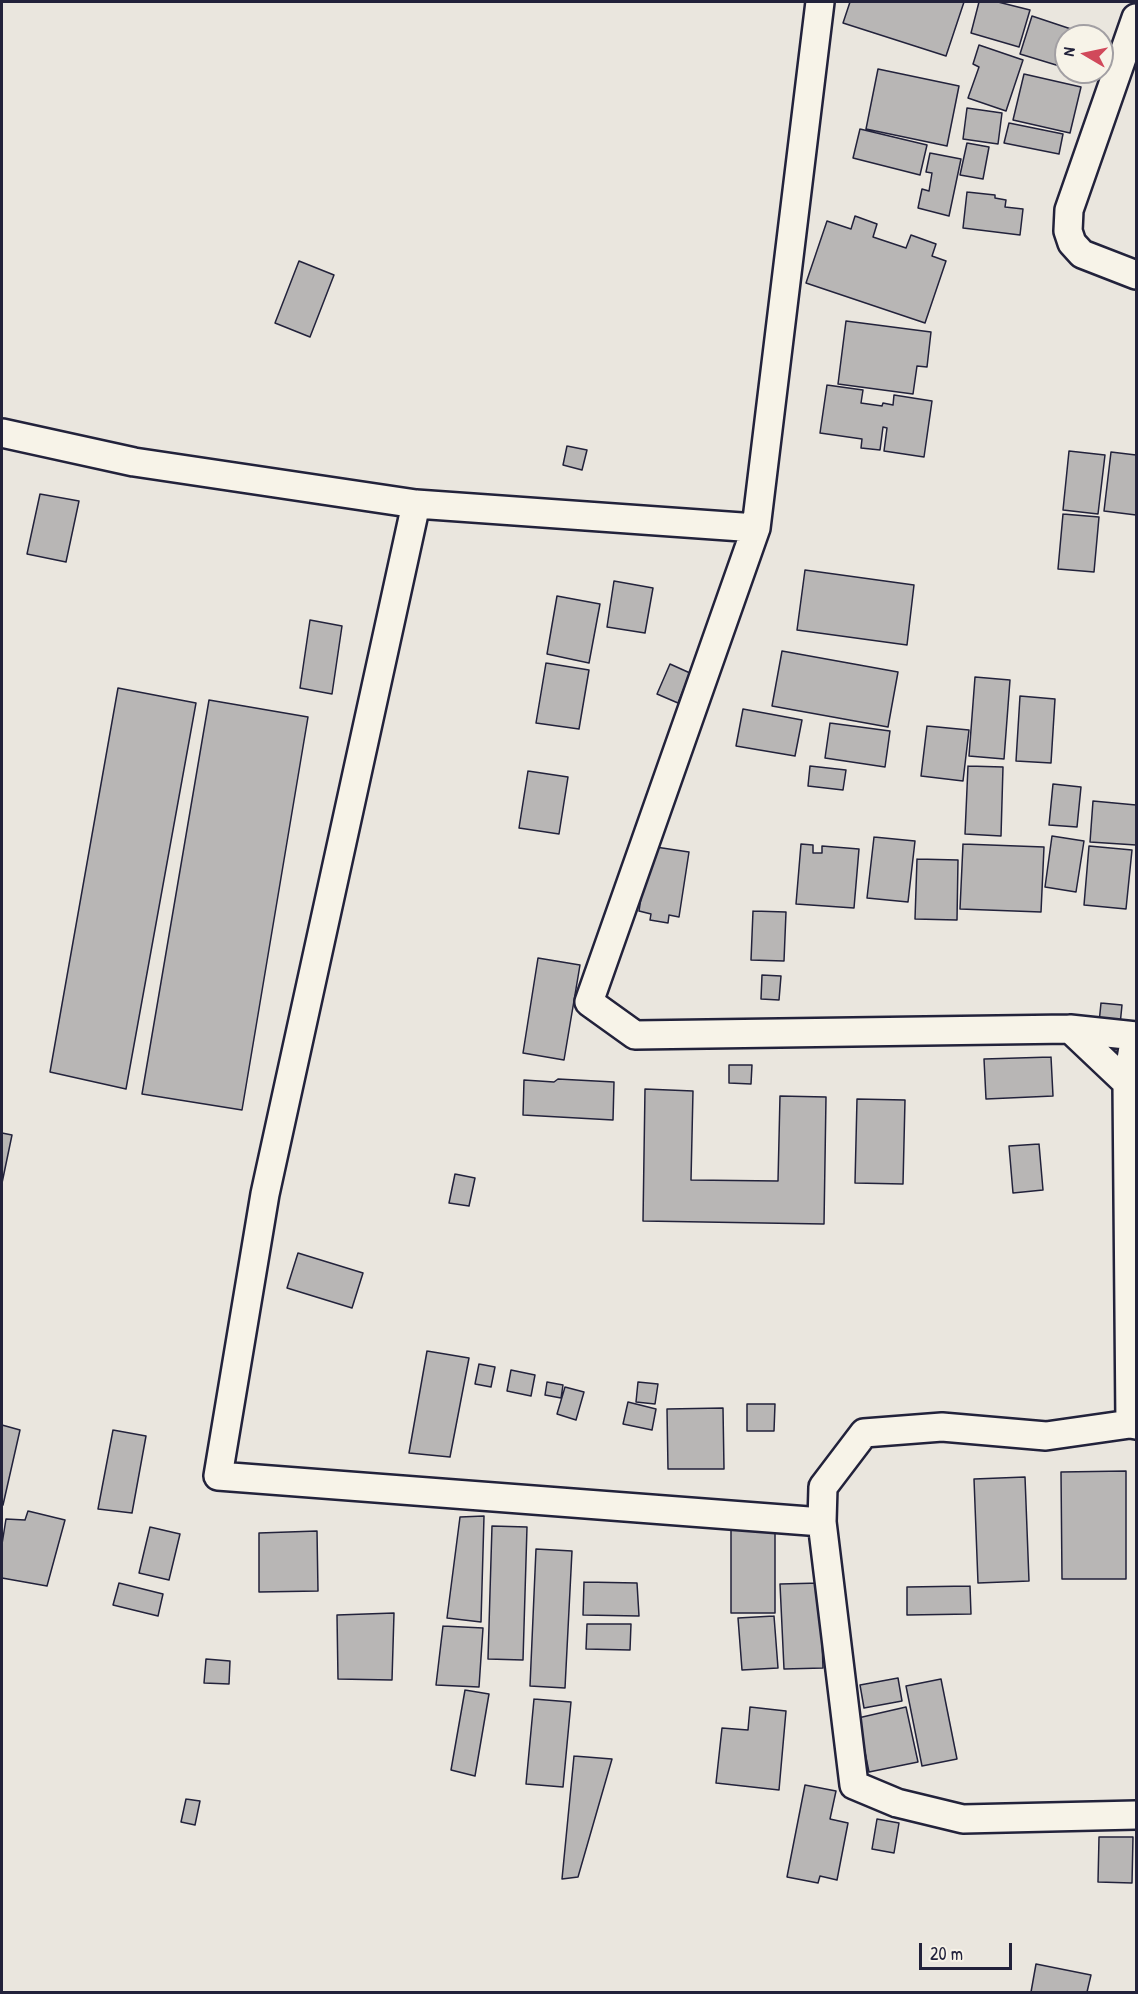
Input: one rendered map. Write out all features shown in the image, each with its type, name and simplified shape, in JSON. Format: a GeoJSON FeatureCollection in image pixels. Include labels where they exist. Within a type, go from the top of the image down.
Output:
{"type":"FeatureCollection","features":[{"type":"Feature","properties":{"kind":"street"},"geometry":{"type":"LineString","coordinates":[[820,2],[756,528],[589,1002],[635,1035],[1070,1029],[1136,1036],[1127,1083],[1133,1424],[1046,1436],[942,1427],[864,1433],[823,1487],[822,1522],[854,1785],[897,1803],[963,1819],[1137,1815]]}},
{"type":"Feature","properties":{"kind":"street"},"geometry":{"type":"LineString","coordinates":[[1137,18],[1069,210],[1068,231],[1072,243],[1082,254],[1137,275]]}},
{"type":"Feature","properties":{"kind":"street"},"geometry":{"type":"LineString","coordinates":[[2,433],[134,462],[416,504],[756,528]]}},
{"type":"Feature","properties":{"kind":"street"},"geometry":{"type":"LineString","coordinates":[[416,504],[264,1194],[218,1476],[822,1522]]}},
{"type":"Feature","properties":{"kind":"street"},"geometry":{"type":"LineString","coordinates":[[1070,1029],[1127,1083]]}},
{"type":"Feature","properties":{"kind":"building"},"geometry":{"type":"Polygon","coordinates":[[[850,2],[964,2],[946,56],[843,23],[850,2]]]}},
{"type":"Feature","properties":{"kind":"building"},"geometry":{"type":"Polygon","coordinates":[[[979,2],[998,2],[1030,10],[1019,47],[971,33],[979,2]]]}},
{"type":"Feature","properties":{"kind":"building"},"geometry":{"type":"Polygon","coordinates":[[[1032,16],[1056,24],[1054,24],[1054,64],[1020,54],[1032,16]]]}},
{"type":"Feature","properties":{"kind":"building"},"geometry":{"type":"Polygon","coordinates":[[[979,45],[1023,60],[1006,111],[968,98],[979,67],[973,64],[979,45]]]}},
{"type":"Feature","properties":{"kind":"building"},"geometry":{"type":"Polygon","coordinates":[[[878,69],[959,86],[947,146],[866,129],[878,69]]]}},
{"type":"Feature","properties":{"kind":"building"},"geometry":{"type":"Polygon","coordinates":[[[1024,74],[1054,81],[1054,84],[1081,87],[1070,133],[1013,120],[1024,74]]]}},
{"type":"Feature","properties":{"kind":"building"},"geometry":{"type":"Polygon","coordinates":[[[967,108],[1002,113],[998,144],[963,139],[967,108]]]}},
{"type":"Feature","properties":{"kind":"building"},"geometry":{"type":"Polygon","coordinates":[[[1009,123],[1063,134],[1059,154],[1004,143],[1009,123]]]}},
{"type":"Feature","properties":{"kind":"building"},"geometry":{"type":"Polygon","coordinates":[[[860,129],[927,145],[920,175],[853,158],[860,129]]]}},
{"type":"Feature","properties":{"kind":"building"},"geometry":{"type":"Polygon","coordinates":[[[967,143],[989,147],[983,179],[960,175],[967,143]]]}},
{"type":"Feature","properties":{"kind":"building"},"geometry":{"type":"Polygon","coordinates":[[[930,153],[961,159],[949,216],[918,208],[922,189],[929,191],[932,173],[926,172],[930,153]]]}},
{"type":"Feature","properties":{"kind":"building"},"geometry":{"type":"Polygon","coordinates":[[[967,192],[995,195],[995,198],[1006,200],[1005,207],[1023,209],[1020,235],[963,228],[967,192]]]}},
{"type":"Feature","properties":{"kind":"building"},"geometry":{"type":"Polygon","coordinates":[[[855,216],[877,224],[873,237],[906,248],[911,235],[936,244],[932,256],[946,261],[925,323],[806,283],[827,221],[851,229],[855,216]]]}},
{"type":"Feature","properties":{"kind":"building"},"geometry":{"type":"Polygon","coordinates":[[[299,261],[334,275],[310,337],[275,323],[299,261]]]}},
{"type":"Feature","properties":{"kind":"building"},"geometry":{"type":"Polygon","coordinates":[[[846,321],[931,332],[927,367],[917,366],[913,394],[838,384],[846,321]]]}},
{"type":"Feature","properties":{"kind":"building"},"geometry":{"type":"Polygon","coordinates":[[[827,385],[863,390],[861,403],[893,405],[894,395],[932,401],[924,457],[884,451],[887,428],[883,427],[880,450],[861,448],[862,439],[820,433],[827,385]]]}},
{"type":"Feature","properties":{"kind":"building"},"geometry":{"type":"Polygon","coordinates":[[[567,446],[587,450],[582,470],[563,465],[567,446]]]}},
{"type":"Feature","properties":{"kind":"building"},"geometry":{"type":"Polygon","coordinates":[[[1069,451],[1105,455],[1098,514],[1063,510],[1069,451]]]}},
{"type":"Feature","properties":{"kind":"building"},"geometry":{"type":"Polygon","coordinates":[[[1111,452],[1136,455],[1136,515],[1104,511],[1111,452]]]}},
{"type":"Feature","properties":{"kind":"building"},"geometry":{"type":"Polygon","coordinates":[[[40,494],[79,501],[66,562],[27,554],[40,494]]]}},
{"type":"Feature","properties":{"kind":"building"},"geometry":{"type":"Polygon","coordinates":[[[1063,514],[1099,517],[1094,572],[1058,569],[1063,514]]]}},
{"type":"Feature","properties":{"kind":"building"},"geometry":{"type":"Polygon","coordinates":[[[805,570],[914,585],[907,645],[797,630],[805,570]]]}},
{"type":"Feature","properties":{"kind":"building"},"geometry":{"type":"Polygon","coordinates":[[[614,581],[653,588],[645,633],[607,627],[614,581]]]}},
{"type":"Feature","properties":{"kind":"building"},"geometry":{"type":"Polygon","coordinates":[[[557,596],[600,604],[589,663],[547,654],[557,596]]]}},
{"type":"Feature","properties":{"kind":"building"},"geometry":{"type":"Polygon","coordinates":[[[310,620],[342,626],[332,694],[300,688],[310,620]]]}},
{"type":"Feature","properties":{"kind":"building"},"geometry":{"type":"Polygon","coordinates":[[[782,651],[898,672],[888,727],[772,706],[782,651]]]}},
{"type":"Feature","properties":{"kind":"building"},"geometry":{"type":"Polygon","coordinates":[[[546,663],[589,670],[579,729],[536,723],[546,663]]]}},
{"type":"Feature","properties":{"kind":"building"},"geometry":{"type":"Polygon","coordinates":[[[670,664],[690,673],[678,703],[657,694],[670,664]]]}},
{"type":"Feature","properties":{"kind":"building"},"geometry":{"type":"Polygon","coordinates":[[[975,677],[1010,680],[1004,759],[969,756],[975,677]]]}},
{"type":"Feature","properties":{"kind":"building"},"geometry":{"type":"Polygon","coordinates":[[[118,688],[196,703],[126,1089],[50,1072],[118,688]]]}},
{"type":"Feature","properties":{"kind":"building"},"geometry":{"type":"Polygon","coordinates":[[[1020,696],[1055,699],[1051,763],[1016,761],[1020,696]]]}},
{"type":"Feature","properties":{"kind":"building"},"geometry":{"type":"Polygon","coordinates":[[[209,700],[308,717],[242,1110],[142,1094],[209,700]]]}},
{"type":"Feature","properties":{"kind":"building"},"geometry":{"type":"Polygon","coordinates":[[[743,709],[802,720],[795,756],[736,746],[743,709]]]}},
{"type":"Feature","properties":{"kind":"building"},"geometry":{"type":"Polygon","coordinates":[[[830,723],[890,731],[885,767],[825,758],[830,723]]]}},
{"type":"Feature","properties":{"kind":"building"},"geometry":{"type":"Polygon","coordinates":[[[927,726],[969,730],[963,781],[921,776],[927,726]]]}},
{"type":"Feature","properties":{"kind":"building"},"geometry":{"type":"Polygon","coordinates":[[[810,766],[846,770],[843,790],[808,786],[810,766]]]}},
{"type":"Feature","properties":{"kind":"building"},"geometry":{"type":"Polygon","coordinates":[[[968,766],[1003,767],[1001,836],[965,834],[968,766]]]}},
{"type":"Feature","properties":{"kind":"building"},"geometry":{"type":"Polygon","coordinates":[[[528,771],[568,777],[559,834],[519,828],[528,771]]]}},
{"type":"Feature","properties":{"kind":"building"},"geometry":{"type":"Polygon","coordinates":[[[1053,784],[1081,787],[1077,827],[1049,825],[1053,784]]]}},
{"type":"Feature","properties":{"kind":"building"},"geometry":{"type":"Polygon","coordinates":[[[1093,801],[1136,805],[1136,845],[1090,842],[1093,801]]]}},
{"type":"Feature","properties":{"kind":"building"},"geometry":{"type":"Polygon","coordinates":[[[1052,836],[1084,841],[1076,892],[1045,887],[1052,836]]]}},
{"type":"Feature","properties":{"kind":"building"},"geometry":{"type":"Polygon","coordinates":[[[874,837],[915,841],[908,902],[867,898],[874,837]]]}},
{"type":"Feature","properties":{"kind":"building"},"geometry":{"type":"Polygon","coordinates":[[[801,844],[813,845],[813,853],[822,853],[822,846],[859,849],[854,908],[796,904],[801,844]]]}},
{"type":"Feature","properties":{"kind":"building"},"geometry":{"type":"Polygon","coordinates":[[[963,844],[1044,847],[1041,912],[960,909],[963,844]]]}},
{"type":"Feature","properties":{"kind":"building"},"geometry":{"type":"Polygon","coordinates":[[[649,846],[689,852],[679,917],[669,915],[668,923],[650,920],[651,914],[639,911],[649,846]]]}},
{"type":"Feature","properties":{"kind":"building"},"geometry":{"type":"Polygon","coordinates":[[[1089,846],[1132,850],[1126,909],[1084,905],[1089,846]]]}},
{"type":"Feature","properties":{"kind":"building"},"geometry":{"type":"Polygon","coordinates":[[[917,859],[958,860],[957,920],[915,919],[917,859]]]}},
{"type":"Feature","properties":{"kind":"building"},"geometry":{"type":"Polygon","coordinates":[[[753,911],[786,912],[784,961],[751,960],[753,911]]]}},
{"type":"Feature","properties":{"kind":"building"},"geometry":{"type":"Polygon","coordinates":[[[538,958],[580,965],[564,1060],[523,1053],[538,958]]]}},
{"type":"Feature","properties":{"kind":"building"},"geometry":{"type":"Polygon","coordinates":[[[762,975],[781,976],[779,1000],[761,999],[762,975]]]}},
{"type":"Feature","properties":{"kind":"building"},"geometry":{"type":"Polygon","coordinates":[[[1101,1003],[1122,1005],[1120,1025],[1099,1023],[1101,1003]]]}},
{"type":"Feature","properties":{"kind":"building"},"geometry":{"type":"Polygon","coordinates":[[[1051,1057],[1053,1096],[986,1099],[984,1059],[1051,1057]]]}},
{"type":"Feature","properties":{"kind":"building"},"geometry":{"type":"Polygon","coordinates":[[[729,1065],[752,1065],[751,1084],[729,1083],[729,1065]]]}},
{"type":"Feature","properties":{"kind":"building"},"geometry":{"type":"Polygon","coordinates":[[[558,1079],[614,1082],[613,1120],[523,1115],[524,1080],[554,1082],[558,1079]]]}},
{"type":"Feature","properties":{"kind":"building"},"geometry":{"type":"Polygon","coordinates":[[[645,1089],[693,1091],[691,1180],[778,1181],[780,1096],[826,1097],[824,1224],[643,1221],[645,1089]]]}},
{"type":"Feature","properties":{"kind":"building"},"geometry":{"type":"Polygon","coordinates":[[[857,1099],[905,1100],[903,1184],[855,1183],[857,1099]]]}},
{"type":"Feature","properties":{"kind":"building"},"geometry":{"type":"Polygon","coordinates":[[[2,1133],[12,1135],[2,1183],[2,1133]]]}},
{"type":"Feature","properties":{"kind":"building"},"geometry":{"type":"Polygon","coordinates":[[[1039,1144],[1043,1190],[1013,1193],[1009,1146],[1039,1144]]]}},
{"type":"Feature","properties":{"kind":"building"},"geometry":{"type":"Polygon","coordinates":[[[455,1174],[475,1178],[469,1206],[449,1203],[455,1174]]]}},
{"type":"Feature","properties":{"kind":"building"},"geometry":{"type":"Polygon","coordinates":[[[298,1253],[363,1273],[352,1308],[287,1288],[298,1253]]]}},
{"type":"Feature","properties":{"kind":"building"},"geometry":{"type":"Polygon","coordinates":[[[427,1351],[469,1358],[450,1457],[409,1453],[427,1351]]]}},
{"type":"Feature","properties":{"kind":"building"},"geometry":{"type":"Polygon","coordinates":[[[479,1364],[495,1367],[491,1387],[475,1384],[479,1364]]]}},
{"type":"Feature","properties":{"kind":"building"},"geometry":{"type":"Polygon","coordinates":[[[511,1370],[535,1375],[531,1396],[507,1391],[511,1370]]]}},
{"type":"Feature","properties":{"kind":"building"},"geometry":{"type":"Polygon","coordinates":[[[547,1382],[563,1385],[561,1398],[545,1395],[547,1382]]]}},
{"type":"Feature","properties":{"kind":"building"},"geometry":{"type":"Polygon","coordinates":[[[638,1382],[658,1384],[655,1404],[636,1402],[638,1382]]]}},
{"type":"Feature","properties":{"kind":"building"},"geometry":{"type":"Polygon","coordinates":[[[565,1387],[584,1392],[576,1420],[557,1414],[565,1387]]]}},
{"type":"Feature","properties":{"kind":"building"},"geometry":{"type":"Polygon","coordinates":[[[628,1402],[656,1409],[652,1430],[623,1424],[628,1402]]]}},
{"type":"Feature","properties":{"kind":"building"},"geometry":{"type":"Polygon","coordinates":[[[747,1404],[775,1404],[774,1431],[747,1431],[747,1404]]]}},
{"type":"Feature","properties":{"kind":"building"},"geometry":{"type":"Polygon","coordinates":[[[723,1408],[724,1469],[668,1469],[667,1409],[723,1408]]]}},
{"type":"Feature","properties":{"kind":"building"},"geometry":{"type":"Polygon","coordinates":[[[2,1425],[20,1430],[3,1505],[2,1504],[2,1425]]]}},
{"type":"Feature","properties":{"kind":"building"},"geometry":{"type":"Polygon","coordinates":[[[113,1430],[146,1436],[132,1513],[98,1509],[113,1430]]]}},
{"type":"Feature","properties":{"kind":"building"},"geometry":{"type":"Polygon","coordinates":[[[1126,1471],[1126,1579],[1062,1579],[1061,1472],[1126,1471]]]}},
{"type":"Feature","properties":{"kind":"building"},"geometry":{"type":"Polygon","coordinates":[[[1025,1477],[1029,1581],[978,1583],[974,1479],[1025,1477]]]}},
{"type":"Feature","properties":{"kind":"building"},"geometry":{"type":"Polygon","coordinates":[[[28,1511],[65,1520],[47,1586],[2,1578],[2,1544],[6,1519],[25,1520],[28,1511]]]}},
{"type":"Feature","properties":{"kind":"building"},"geometry":{"type":"Polygon","coordinates":[[[484,1516],[481,1622],[447,1618],[460,1517],[484,1516]]]}},
{"type":"Feature","properties":{"kind":"building"},"geometry":{"type":"Polygon","coordinates":[[[492,1526],[527,1527],[523,1660],[488,1659],[492,1526]]]}},
{"type":"Feature","properties":{"kind":"building"},"geometry":{"type":"Polygon","coordinates":[[[150,1527],[180,1534],[169,1580],[139,1573],[150,1527]]]}},
{"type":"Feature","properties":{"kind":"building"},"geometry":{"type":"Polygon","coordinates":[[[775,1529],[775,1613],[731,1613],[731,1530],[775,1529]]]}},
{"type":"Feature","properties":{"kind":"building"},"geometry":{"type":"Polygon","coordinates":[[[317,1531],[318,1591],[259,1592],[259,1533],[317,1531]]]}},
{"type":"Feature","properties":{"kind":"building"},"geometry":{"type":"Polygon","coordinates":[[[536,1549],[572,1551],[565,1688],[530,1686],[536,1549]]]}},
{"type":"Feature","properties":{"kind":"building"},"geometry":{"type":"Polygon","coordinates":[[[584,1582],[637,1583],[639,1616],[583,1615],[584,1582]]]}},
{"type":"Feature","properties":{"kind":"building"},"geometry":{"type":"Polygon","coordinates":[[[119,1583],[163,1594],[158,1616],[113,1605],[119,1583]]]}},
{"type":"Feature","properties":{"kind":"building"},"geometry":{"type":"Polygon","coordinates":[[[820,1583],[823,1668],[784,1669],[780,1584],[820,1583]]]}},
{"type":"Feature","properties":{"kind":"building"},"geometry":{"type":"Polygon","coordinates":[[[970,1586],[971,1614],[907,1615],[907,1587],[970,1586]]]}},
{"type":"Feature","properties":{"kind":"building"},"geometry":{"type":"Polygon","coordinates":[[[394,1613],[392,1680],[338,1679],[337,1615],[394,1613]]]}},
{"type":"Feature","properties":{"kind":"building"},"geometry":{"type":"Polygon","coordinates":[[[774,1616],[778,1668],[742,1670],[738,1618],[774,1616]]]}},
{"type":"Feature","properties":{"kind":"building"},"geometry":{"type":"Polygon","coordinates":[[[587,1624],[631,1624],[630,1650],[586,1649],[587,1624]]]}},
{"type":"Feature","properties":{"kind":"building"},"geometry":{"type":"Polygon","coordinates":[[[443,1626],[483,1628],[479,1687],[436,1685],[443,1626]]]}},
{"type":"Feature","properties":{"kind":"building"},"geometry":{"type":"Polygon","coordinates":[[[206,1659],[230,1661],[229,1684],[204,1683],[206,1659]]]}},
{"type":"Feature","properties":{"kind":"building"},"geometry":{"type":"Polygon","coordinates":[[[898,1678],[902,1701],[864,1708],[860,1685],[898,1678]]]}},
{"type":"Feature","properties":{"kind":"building"},"geometry":{"type":"Polygon","coordinates":[[[941,1679],[957,1759],[922,1766],[906,1686],[941,1679]]]}},
{"type":"Feature","properties":{"kind":"building"},"geometry":{"type":"Polygon","coordinates":[[[465,1690],[489,1694],[475,1776],[451,1770],[465,1690]]]}},
{"type":"Feature","properties":{"kind":"building"},"geometry":{"type":"Polygon","coordinates":[[[534,1699],[571,1702],[563,1787],[526,1784],[534,1699]]]}},
{"type":"Feature","properties":{"kind":"building"},"geometry":{"type":"Polygon","coordinates":[[[750,1707],[786,1711],[779,1790],[716,1783],[722,1728],[748,1730],[750,1707]]]}},
{"type":"Feature","properties":{"kind":"building"},"geometry":{"type":"Polygon","coordinates":[[[906,1707],[918,1762],[869,1772],[858,1718],[906,1707]]]}},
{"type":"Feature","properties":{"kind":"building"},"geometry":{"type":"Polygon","coordinates":[[[574,1756],[612,1759],[578,1877],[562,1879],[574,1756]]]}},
{"type":"Feature","properties":{"kind":"building"},"geometry":{"type":"Polygon","coordinates":[[[805,1785],[836,1791],[830,1819],[848,1823],[837,1880],[820,1876],[818,1883],[787,1877],[805,1785]]]}},
{"type":"Feature","properties":{"kind":"building"},"geometry":{"type":"Polygon","coordinates":[[[186,1799],[200,1801],[195,1825],[181,1822],[186,1799]]]}},
{"type":"Feature","properties":{"kind":"building"},"geometry":{"type":"Polygon","coordinates":[[[877,1819],[899,1823],[894,1853],[872,1849],[877,1819]]]}},
{"type":"Feature","properties":{"kind":"building"},"geometry":{"type":"Polygon","coordinates":[[[1099,1837],[1133,1837],[1132,1883],[1098,1882],[1099,1837]]]}},
{"type":"Feature","properties":{"kind":"building"},"geometry":{"type":"Polygon","coordinates":[[[1036,1964],[1091,1975],[1087,1992],[1031,1992],[1036,1964]]]}}]}
